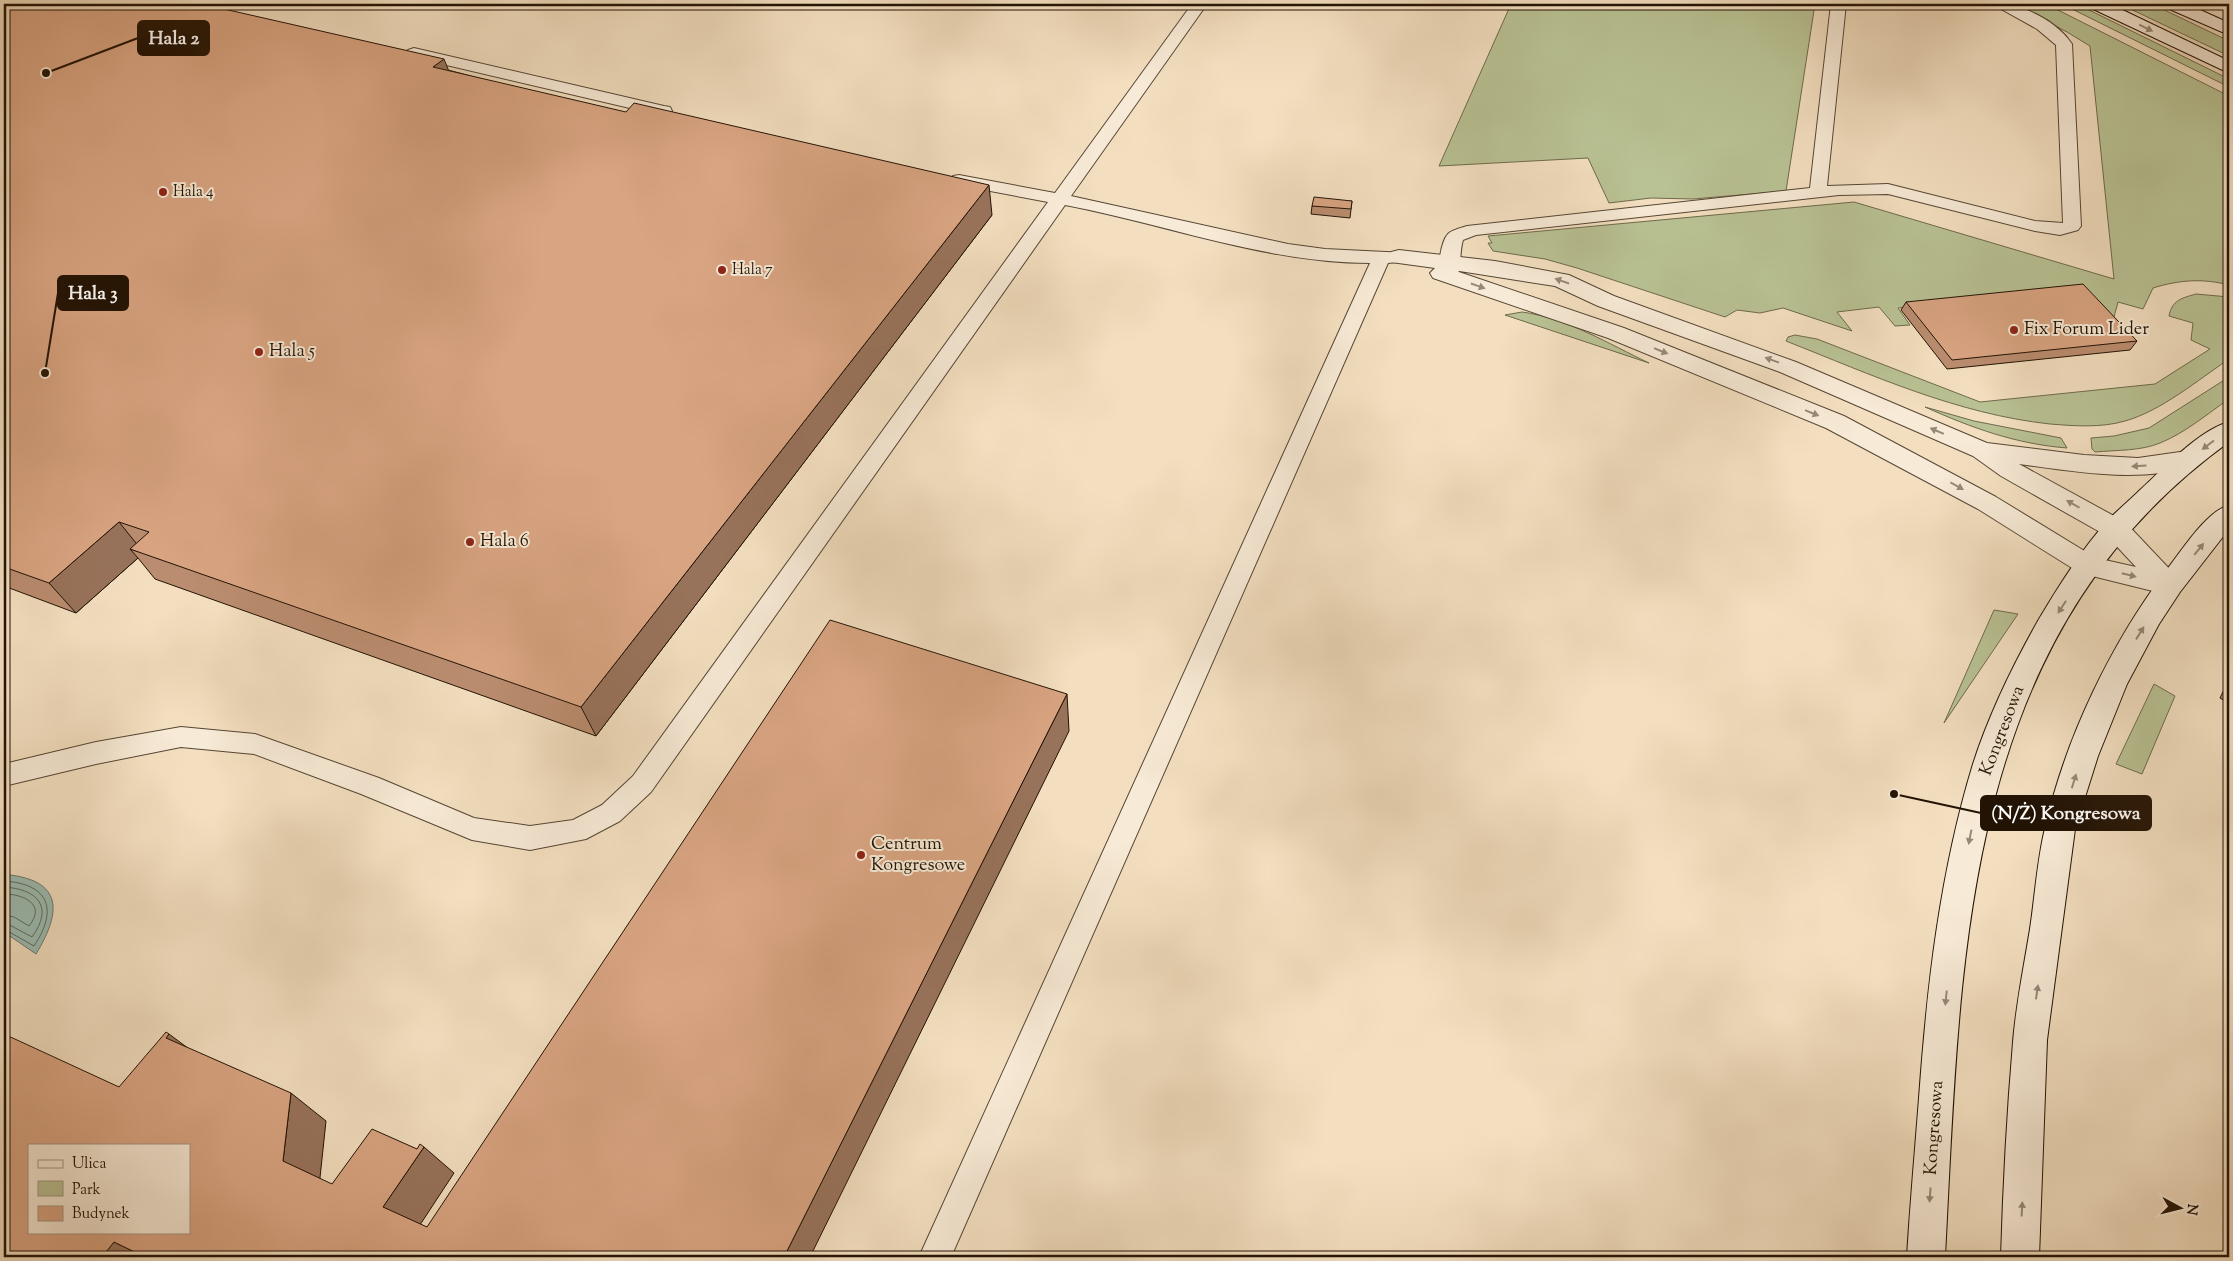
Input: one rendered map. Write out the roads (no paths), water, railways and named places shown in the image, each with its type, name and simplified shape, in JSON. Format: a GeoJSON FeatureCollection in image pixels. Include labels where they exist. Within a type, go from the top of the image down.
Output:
{"type":"FeatureCollection","features":[{"type":"Feature","properties":{"kind":"street"},"geometry":{"type":"LineString","coordinates":[[2097,4],[2229,68]]}},
{"type":"Feature","properties":{"kind":"street"},"geometry":{"type":"LineString","coordinates":[[2173,4],[2229,30]]}},
{"type":"Feature","properties":{"kind":"street"},"geometry":{"type":"LineString","coordinates":[[1390,258],[1449,269],[1517,271],[1561,280],[1606,301],[1788,366],[1982,450],[2010,470],[2116,529],[2169,585]]}},
{"type":"Feature","properties":{"kind":"street"},"geometry":{"type":"LineString","coordinates":[[1449,269],[1616,333],[1835,422],[1876,442],[1987,503],[2089,566],[2169,585]]}},
{"type":"Feature","properties":{"kind":"street","name":"Kongresowa"},"geometry":{"type":"LineString","coordinates":[[1926,1257],[1941,1044],[1954,925],[1971,831],[1989,763],[2011,702],[2053,620],[2116,529],[2188,460],[2229,430]]}},
{"type":"Feature","properties":{"kind":"street"},"geometry":{"type":"LineString","coordinates":[[1982,450],[2084,464],[2138,467],[2188,460]]}},
{"type":"Feature","properties":{"kind":"street"},"geometry":{"type":"LineString","coordinates":[[2020,1257],[2030,1040],[2060,829],[2077,768],[2105,699],[2125,657],[2169,585],[2229,514]]}},
{"type":"Feature","properties":{"kind":"lane"},"geometry":{"type":"LineString","coordinates":[[4,776],[96,753],[181,737],[255,744],[370,786],[472,829],[530,838],[577,831],[611,813],[642,784],[1199,4]]}},
{"type":"Feature","properties":{"kind":"lane"},"geometry":{"type":"LineString","coordinates":[[1818,192],[1838,4]]}},
{"type":"Feature","properties":{"kind":"lane"},"geometry":{"type":"LineString","coordinates":[[1449,269],[1450,251],[1455,237],[1474,230],[1864,188],[1888,189],[2036,226],[2060,230],[2072,226],[2064,44],[2042,25],[2000,4]]}},
{"type":"Feature","properties":{"kind":"lane"},"geometry":{"type":"LineString","coordinates":[[394,49],[683,116]]}},
{"type":"Feature","properties":{"kind":"lane"},"geometry":{"type":"LineString","coordinates":[[935,1257],[1390,258],[1340,258],[1293,251],[1060,198],[944,176]]}},
{"type":"Feature","properties":{"kind":"water"},"geometry":{"type":"Polygon","coordinates":[[[10,875],[28,879],[41,885],[49,893],[53,903],[50,927],[36,954],[4,932],[4,876],[10,875]]]}},
{"type":"Feature","properties":{"kind":"place","name":"Hala 2"},"geometry":{"type":"Point","coordinates":[46,73]}},
{"type":"Feature","properties":{"kind":"place","name":"Hala 4"},"geometry":{"type":"Point","coordinates":[163,192]}},
{"type":"Feature","properties":{"kind":"place","name":"Hala 7"},"geometry":{"type":"Point","coordinates":[722,270]}},
{"type":"Feature","properties":{"kind":"place","name":"Fix Forum Lider"},"geometry":{"type":"Point","coordinates":[2014,330]}},
{"type":"Feature","properties":{"kind":"place","name":"Hala 5"},"geometry":{"type":"Point","coordinates":[259,352]}},
{"type":"Feature","properties":{"kind":"place","name":"Hala 3"},"geometry":{"type":"Point","coordinates":[45,373]}},
{"type":"Feature","properties":{"kind":"place","name":"Hala 6"},"geometry":{"type":"Point","coordinates":[470,542]}},
{"type":"Feature","properties":{"kind":"place","name":"(N/Ż) Kongresowa"},"geometry":{"type":"Point","coordinates":[1894,794]}},
{"type":"Feature","properties":{"kind":"place","name":"Centrum Kongresowe"},"geometry":{"type":"Point","coordinates":[861,855]}}]}
